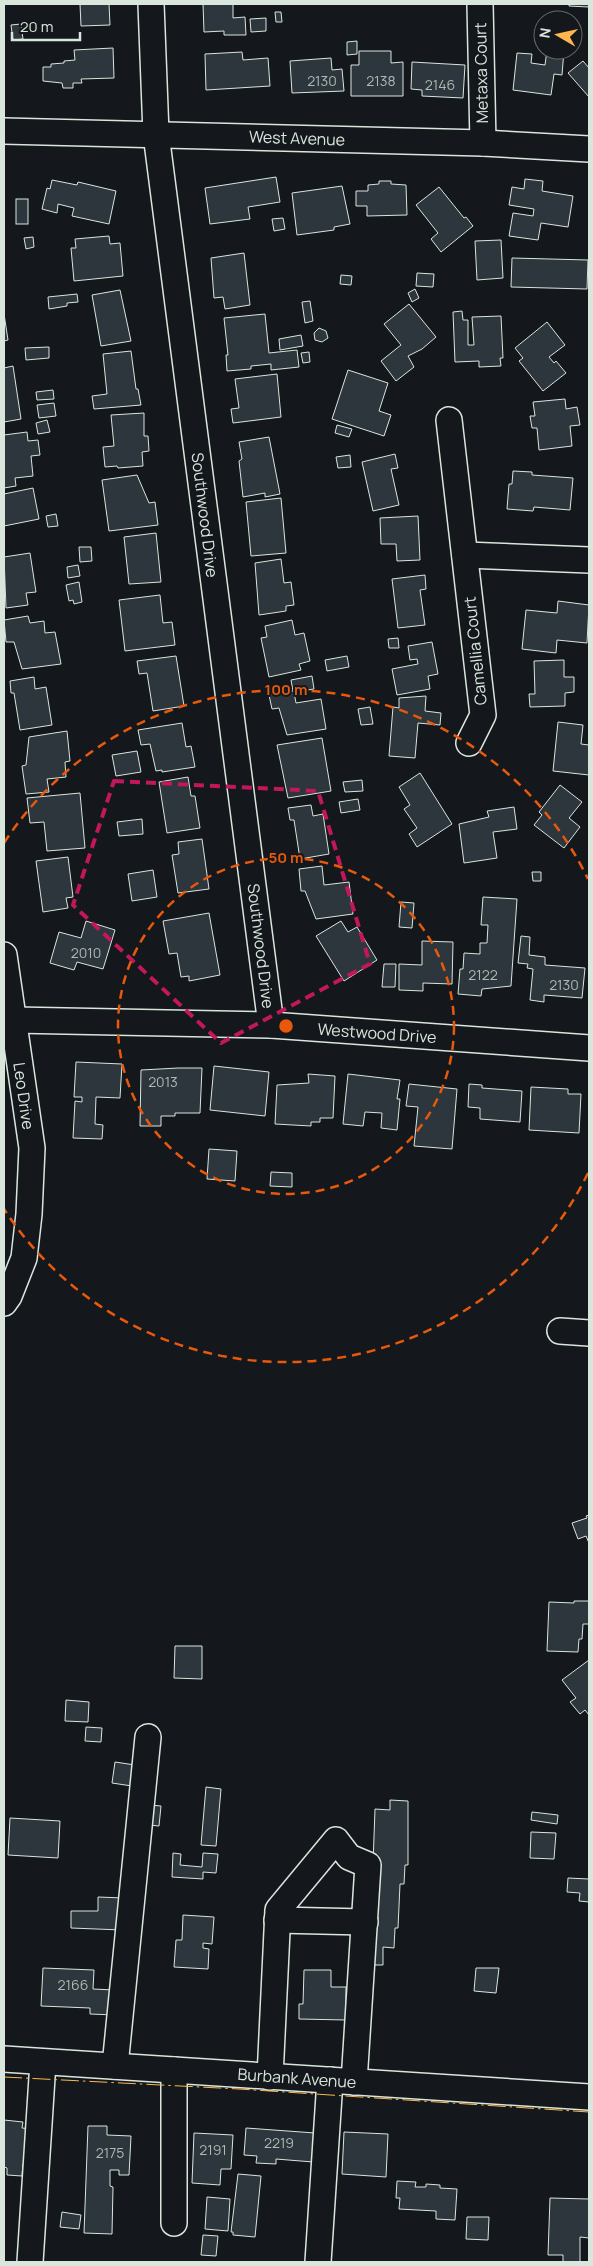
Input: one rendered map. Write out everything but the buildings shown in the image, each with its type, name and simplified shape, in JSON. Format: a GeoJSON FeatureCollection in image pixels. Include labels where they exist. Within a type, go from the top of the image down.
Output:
{"type":"FeatureCollection","features":[{"type":"Feature","properties":{"kind":"street","name":"Southwood Drive"},"geometry":{"type":"LineString","coordinates":[[151,4],[156,134],[271,1025]]}},
{"type":"Feature","properties":{"kind":"street","name":"Metaxa Court"},"geometry":{"type":"LineString","coordinates":[[480,4],[483,143]]}},
{"type":"Feature","properties":{"kind":"street","name":"West Avenue"},"geometry":{"type":"LineString","coordinates":[[4,131],[483,143],[589,149]]}},
{"type":"Feature","properties":{"kind":"street","name":"Camellia Court"},"geometry":{"type":"LineString","coordinates":[[449,420],[483,715],[469,743]]}},
{"type":"Feature","properties":{"kind":"street"},"geometry":{"type":"LineString","coordinates":[[465,555],[589,560]]}},
{"type":"Feature","properties":{"kind":"street","name":"Leo Drive"},"geometry":{"type":"LineString","coordinates":[[4,955],[32,1148],[29,1214],[24,1258],[9,1296],[4,1303]]}},
{"type":"Feature","properties":{"kind":"street","name":"Westwood Drive"},"geometry":{"type":"LineString","coordinates":[[14,1020],[271,1025],[589,1048]]}},
{"type":"Feature","properties":{"kind":"street"},"geometry":{"type":"LineString","coordinates":[[560,1331],[589,1334]]}},
{"type":"Feature","properties":{"kind":"street"},"geometry":{"type":"LineString","coordinates":[[115,2066],[148,1737]]}},
{"type":"Feature","properties":{"kind":"street"},"geometry":{"type":"LineString","coordinates":[[270,2077],[278,1910],[336,1840],[349,1857],[368,1865],[365,1922],[318,2262]]}},
{"type":"Feature","properties":{"kind":"street"},"geometry":{"type":"LineString","coordinates":[[277,1920],[365,1922]]}},
{"type":"Feature","properties":{"kind":"street","name":"Burbank Avenue"},"geometry":{"type":"LineString","coordinates":[[4,2059],[589,2097]]}},
{"type":"Feature","properties":{"kind":"street"},"geometry":{"type":"LineString","coordinates":[[30,2262],[44,2062]]}},
{"type":"Feature","properties":{"kind":"street"},"geometry":{"type":"LineString","coordinates":[[174,2070],[174,2223]]}},
{"type":"Feature","properties":{"kind":"highlighted area"},"geometry":{"type":"Polygon","coordinates":[[[114,781],[318,791],[370,964],[221,1043],[73,905],[114,781]]]}},
{"type":"Feature","properties":{"kind":"power"},"geometry":{"type":"LineString","coordinates":[[4,2077],[239,2089],[589,2112]]}}]}
